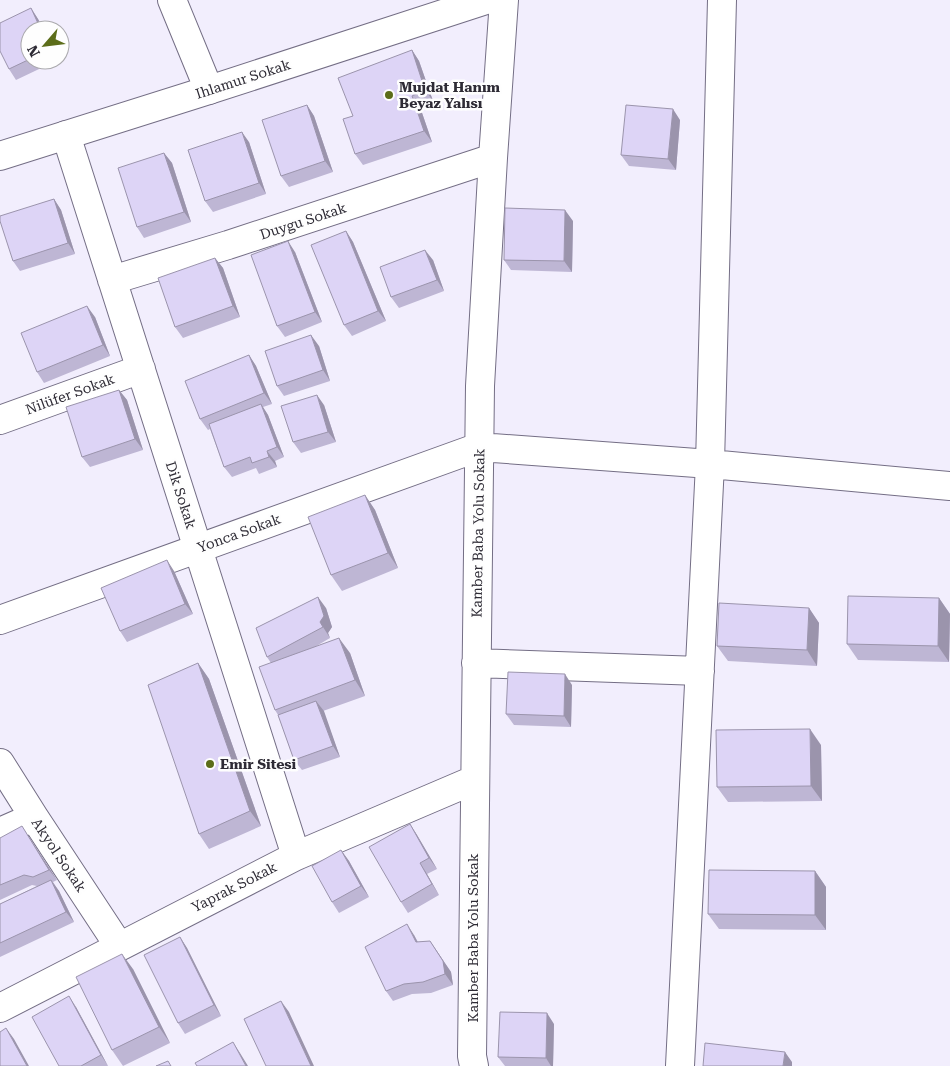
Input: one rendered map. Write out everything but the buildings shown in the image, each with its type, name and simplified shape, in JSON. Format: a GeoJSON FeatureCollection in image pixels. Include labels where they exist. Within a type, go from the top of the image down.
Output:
{"type":"FeatureCollection","features":[{"type":"Feature","properties":{"kind":"street"},"geometry":{"type":"LineString","coordinates":[[172,0],[209,90]]}},
{"type":"Feature","properties":{"kind":"street","name":"Ihlamur Sokak"},"geometry":{"type":"LineString","coordinates":[[0,156],[486,0]]}},
{"type":"Feature","properties":{"kind":"street","name":"Kamber Baba Yolu Sokak"},"geometry":{"type":"LineString","coordinates":[[466,1063],[474,780],[480,386],[504,0]]}},
{"type":"Feature","properties":{"kind":"street"},"geometry":{"type":"LineString","coordinates":[[680,1066],[710,464],[722,0]]}},
{"type":"Feature","properties":{"kind":"street","name":"Dik Sokak"},"geometry":{"type":"LineString","coordinates":[[66,135],[296,856]]}},
{"type":"Feature","properties":{"kind":"street","name":"Duygu Sokak"},"geometry":{"type":"LineString","coordinates":[[112,280],[228,246],[493,158]]}},
{"type":"Feature","properties":{"kind":"street","name":"Nilüfer Sokak"},"geometry":{"type":"LineString","coordinates":[[0,420],[141,369]]}},
{"type":"Feature","properties":{"kind":"street"},"geometry":{"type":"LineString","coordinates":[[479,447],[710,464],[950,486]]}},
{"type":"Feature","properties":{"kind":"street","name":"Yonca Sokak"},"geometry":{"type":"LineString","coordinates":[[0,620],[479,447]]}},
{"type":"Feature","properties":{"kind":"street"},"geometry":{"type":"LineString","coordinates":[[476,664],[700,671]]}},
{"type":"Feature","properties":{"kind":"street","name":"Akyol Sokak"},"geometry":{"type":"LineString","coordinates":[[0,763],[119,946]]}},
{"type":"Feature","properties":{"kind":"street","name":"Yaprak Sokak"},"geometry":{"type":"LineString","coordinates":[[0,1008],[296,856],[474,780]]}},
{"type":"Feature","properties":{"kind":"street"},"geometry":{"type":"LineString","coordinates":[[0,832],[34,817]]}},
{"type":"Feature","properties":{"kind":"place","name":"Mujdat Hanım Beyaz Yalısı"},"geometry":{"type":"Point","coordinates":[389,95]}},
{"type":"Feature","properties":{"kind":"place","name":"Emir Sitesi"},"geometry":{"type":"Point","coordinates":[210,764]}}]}
